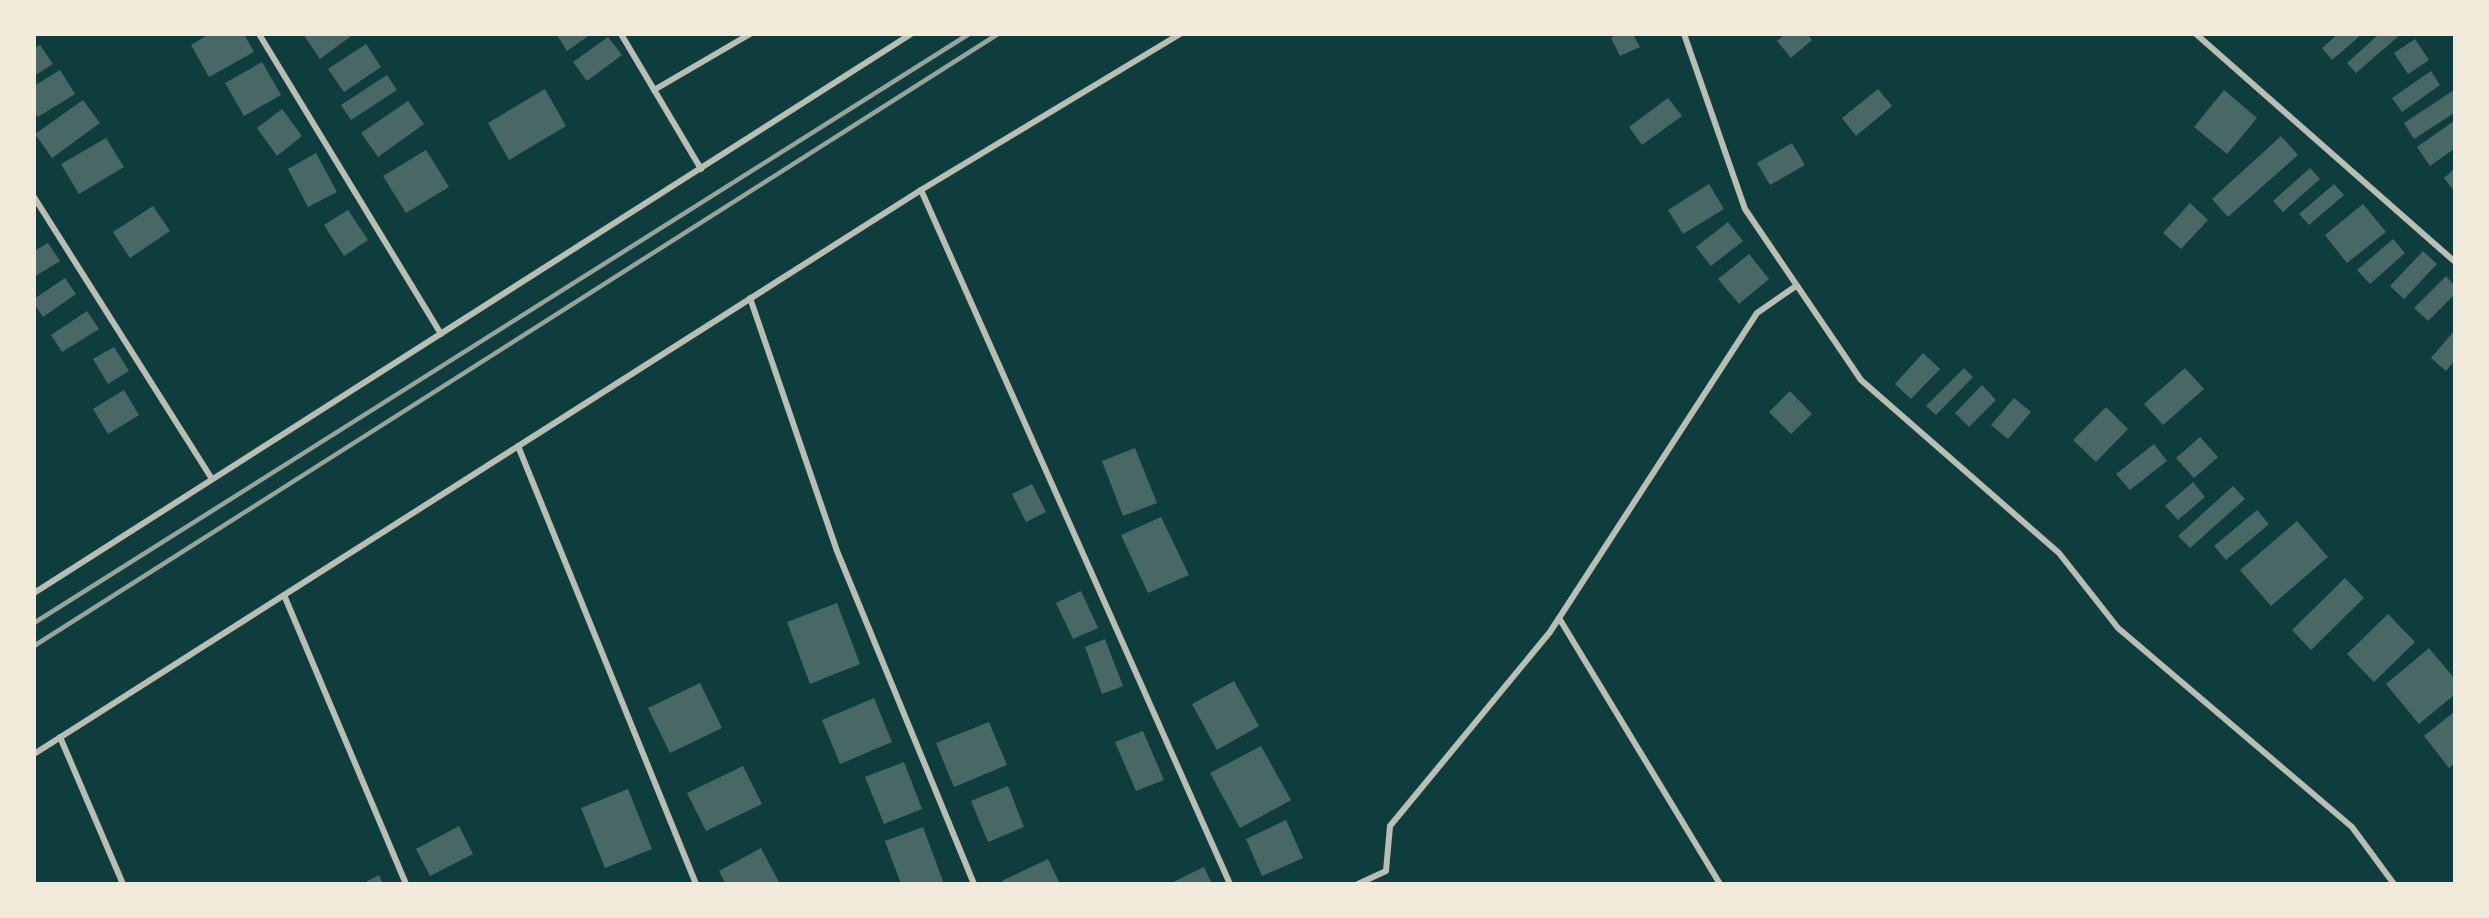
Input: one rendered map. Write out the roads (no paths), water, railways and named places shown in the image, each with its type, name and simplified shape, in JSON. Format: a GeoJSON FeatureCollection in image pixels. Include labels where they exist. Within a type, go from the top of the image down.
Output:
{"type":"FeatureCollection","features":[{"type":"Feature","properties":{"kind":"street"},"geometry":{"type":"LineString","coordinates":[[259,34],[441,334]]}},
{"type":"Feature","properties":{"kind":"street"},"geometry":{"type":"LineString","coordinates":[[621,34],[701,169]]}},
{"type":"Feature","properties":{"kind":"street"},"geometry":{"type":"LineString","coordinates":[[654,90],[750,34]]}},
{"type":"Feature","properties":{"kind":"street"},"geometry":{"type":"LineString","coordinates":[[34,593],[911,34]]}},
{"type":"Feature","properties":{"kind":"street"},"geometry":{"type":"LineString","coordinates":[[34,754],[921,190],[1180,34]]}},
{"type":"Feature","properties":{"kind":"street"},"geometry":{"type":"LineString","coordinates":[[1684,34],[1745,208],[1861,380],[2059,553],[2118,628],[2352,827],[2394,884]]}},
{"type":"Feature","properties":{"kind":"street"},"geometry":{"type":"LineString","coordinates":[[2196,34],[2454,261]]}},
{"type":"Feature","properties":{"kind":"street"},"geometry":{"type":"LineString","coordinates":[[921,190],[1230,884]]}},
{"type":"Feature","properties":{"kind":"street"},"geometry":{"type":"LineString","coordinates":[[34,197],[212,478]]}},
{"type":"Feature","properties":{"kind":"street"},"geometry":{"type":"LineString","coordinates":[[1358,884],[1386,871],[1390,826],[1550,632],[1757,313],[1796,286]]}},
{"type":"Feature","properties":{"kind":"street"},"geometry":{"type":"LineString","coordinates":[[750,298],[837,551],[974,884]]}},
{"type":"Feature","properties":{"kind":"street"},"geometry":{"type":"LineString","coordinates":[[518,446],[696,884]]}},
{"type":"Feature","properties":{"kind":"street"},"geometry":{"type":"LineString","coordinates":[[284,595],[406,884]]}},
{"type":"Feature","properties":{"kind":"street"},"geometry":{"type":"LineString","coordinates":[[1559,618],[1720,884]]}},
{"type":"Feature","properties":{"kind":"street"},"geometry":{"type":"LineString","coordinates":[[60,737],[123,884]]}},
{"type":"Feature","properties":{"kind":"railway"},"geometry":{"type":"LineString","coordinates":[[34,623],[969,34]]}},
{"type":"Feature","properties":{"kind":"railway"},"geometry":{"type":"LineString","coordinates":[[34,646],[998,34]]}}]}
